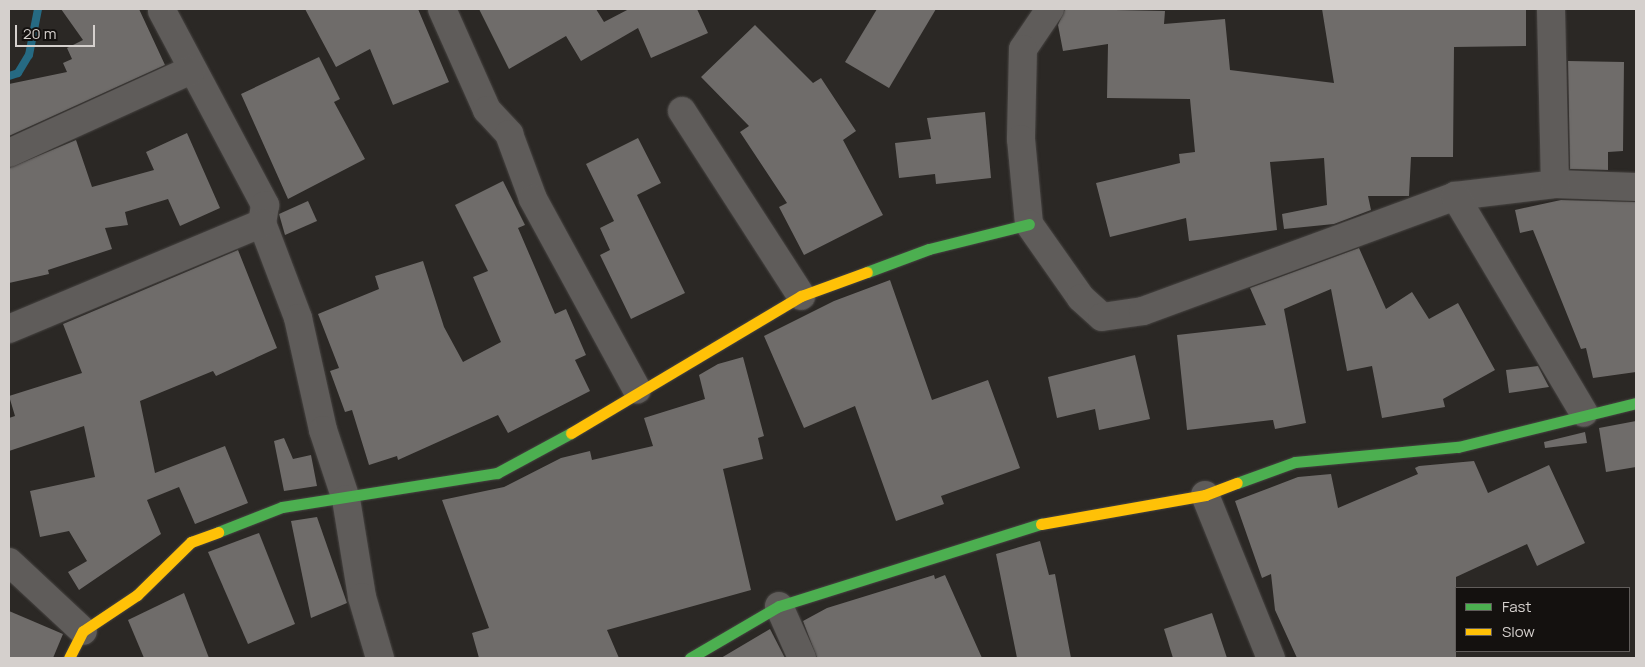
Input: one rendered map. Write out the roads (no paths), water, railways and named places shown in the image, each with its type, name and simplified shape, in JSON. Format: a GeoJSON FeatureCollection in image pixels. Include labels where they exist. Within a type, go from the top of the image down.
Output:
{"type":"FeatureCollection","features":[{"type":"Feature","properties":{"kind":"street"},"geometry":{"type":"LineString","coordinates":[[442,9],[487,110],[509,134],[533,199],[637,390]]}},
{"type":"Feature","properties":{"kind":"street"},"geometry":{"type":"LineString","coordinates":[[1050,9],[1023,49],[1021,139],[1029,224],[1081,298],[1102,317],[1143,311],[1455,196],[1555,184],[1636,188]]}},
{"type":"Feature","properties":{"kind":"street"},"geometry":{"type":"LineString","coordinates":[[1551,9],[1555,184]]}},
{"type":"Feature","properties":{"kind":"street"},"geometry":{"type":"LineString","coordinates":[[162,11],[191,70],[265,205],[262,223],[298,318],[323,430],[346,499],[362,597],[380,658]]}},
{"type":"Feature","properties":{"kind":"street"},"geometry":{"type":"LineString","coordinates":[[9,153],[191,70]]}},
{"type":"Feature","properties":{"kind":"street"},"geometry":{"type":"LineString","coordinates":[[682,111],[801,296]]}},
{"type":"Feature","properties":{"kind":"street"},"geometry":{"type":"LineString","coordinates":[[1455,196],[1584,413]]}},
{"type":"Feature","properties":{"kind":"street"},"geometry":{"type":"LineString","coordinates":[[9,329],[262,223]]}},
{"type":"Feature","properties":{"kind":"street"},"geometry":{"type":"LineString","coordinates":[[69,658],[84,631],[137,596],[191,542],[282,507],[346,499],[497,473],[550,446],[637,390],[801,296],[929,249],[1029,224]]}},
{"type":"Feature","properties":{"kind":"street"},"geometry":{"type":"LineString","coordinates":[[690,658],[779,606],[890,574],[1022,528],[1206,495],[1295,462],[1458,447],[1584,413],[1636,403]]}},
{"type":"Feature","properties":{"kind":"street"},"geometry":{"type":"LineString","coordinates":[[1206,495],[1271,658]]}},
{"type":"Feature","properties":{"kind":"street"},"geometry":{"type":"LineString","coordinates":[[9,562],[84,631]]}},
{"type":"Feature","properties":{"kind":"street"},"geometry":{"type":"LineString","coordinates":[[779,606],[802,658]]}},
{"type":"Feature","properties":{"kind":"waterway"},"geometry":{"type":"LineString","coordinates":[[9,76],[18,73],[29,55],[38,9]]}}]}
